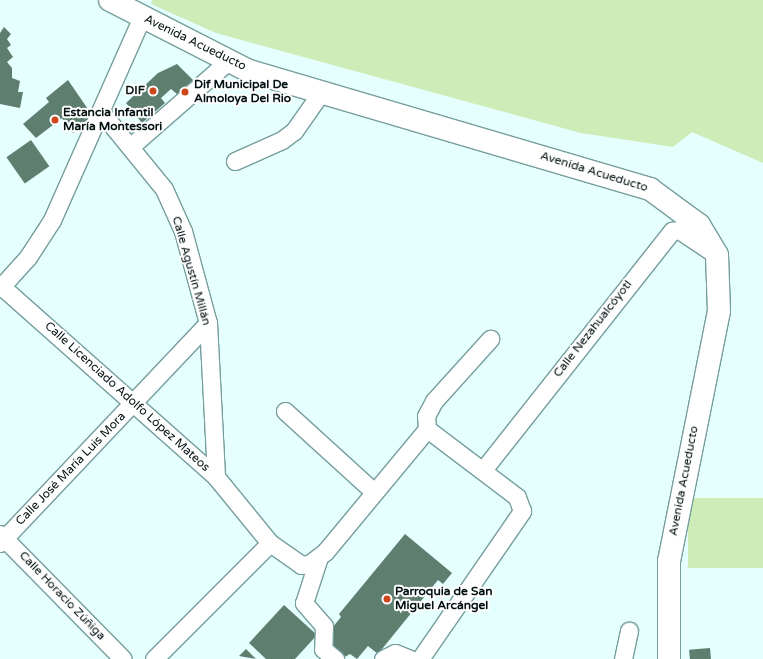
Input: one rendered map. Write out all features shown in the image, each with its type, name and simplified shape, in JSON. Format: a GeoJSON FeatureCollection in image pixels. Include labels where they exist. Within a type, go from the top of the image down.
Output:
{"type":"FeatureCollection","features":[{"type":"Feature","properties":{"kind":"main road","name":"Avenida Acueducto"},"geometry":{"type":"LineString","coordinates":[[110,0],[227,62],[320,94],[650,189],[699,225],[717,255],[719,312],[669,561],[669,659]]}},
{"type":"Feature","properties":{"kind":"street"},"geometry":{"type":"LineString","coordinates":[[0,286],[28,257],[52,220],[102,113],[142,17]]}},
{"type":"Feature","properties":{"kind":"street"},"geometry":{"type":"LineString","coordinates":[[130,147],[227,62]]}},
{"type":"Feature","properties":{"kind":"street"},"geometry":{"type":"LineString","coordinates":[[235,161],[282,140],[294,130],[320,94]]}},
{"type":"Feature","properties":{"kind":"street","name":"Calle Agustín Millán"},"geometry":{"type":"LineString","coordinates":[[102,113],[164,189],[175,210],[208,323],[216,477]]}},
{"type":"Feature","properties":{"kind":"street","name":"Calle Nezahualcóyotl"},"geometry":{"type":"LineString","coordinates":[[483,470],[672,231],[679,230],[717,255]]}},
{"type":"Feature","properties":{"kind":"street","name":"Calle Licenciado Adolfo López Mateos"},"geometry":{"type":"LineString","coordinates":[[0,286],[136,402],[216,477],[270,543],[300,565],[318,560]]}},
{"type":"Feature","properties":{"kind":"street","name":"Calle José María Luis Mora"},"geometry":{"type":"LineString","coordinates":[[2,538],[136,402],[208,323]]}},
{"type":"Feature","properties":{"kind":"street"},"geometry":{"type":"LineString","coordinates":[[335,659],[323,649],[326,638],[324,626],[304,603],[318,560],[427,429],[426,416],[434,401],[490,339]]}},
{"type":"Feature","properties":{"kind":"street"},"geometry":{"type":"LineString","coordinates":[[286,411],[374,492]]}},
{"type":"Feature","properties":{"kind":"street"},"geometry":{"type":"LineString","coordinates":[[383,659],[395,653],[412,658],[522,510],[517,497],[427,429]]}},
{"type":"Feature","properties":{"kind":"street","name":"Calle Horacio Zúñiga"},"geometry":{"type":"LineString","coordinates":[[2,538],[124,659]]}},
{"type":"Feature","properties":{"kind":"street"},"geometry":{"type":"LineString","coordinates":[[154,659],[270,543]]}},
{"type":"Feature","properties":{"kind":"street"},"geometry":{"type":"LineString","coordinates":[[623,659],[629,631]]}},
{"type":"Feature","properties":{"kind":"green space"},"geometry":{"type":"Polygon","coordinates":[[[152,0],[763,0],[763,163],[692,132],[673,147],[581,133],[216,33],[151,4],[152,0]]]}},
{"type":"Feature","properties":{"kind":"green space"},"geometry":{"type":"Polygon","coordinates":[[[688,498],[763,498],[763,568],[688,568],[688,498]]]}},
{"type":"Feature","properties":{"kind":"building"},"geometry":{"type":"Polygon","coordinates":[[[4,27],[11,34],[7,39],[11,45],[7,48],[13,57],[7,62],[12,68],[12,78],[20,81],[18,92],[23,92],[20,108],[0,104],[0,33],[4,27]]]}},
{"type":"Feature","properties":{"kind":"building","name":"DIF"},"geometry":{"type":"Polygon","coordinates":[[[177,64],[193,80],[177,94],[171,89],[161,98],[165,103],[142,123],[126,103],[158,73],[177,64]]]}},
{"type":"Feature","properties":{"kind":"building"},"geometry":{"type":"Polygon","coordinates":[[[68,80],[92,115],[73,133],[62,118],[36,138],[23,124],[49,102],[46,98],[68,80]]]}},
{"type":"Feature","properties":{"kind":"building"},"geometry":{"type":"Polygon","coordinates":[[[31,140],[49,166],[25,183],[6,157],[31,140]]]}},
{"type":"Feature","properties":{"kind":"building","name":"Parroquia de San Miguel Arcángel"},"geometry":{"type":"Polygon","coordinates":[[[405,534],[452,573],[443,584],[438,580],[378,654],[368,646],[357,659],[350,654],[341,659],[326,647],[334,638],[328,633],[341,617],[339,614],[405,534]]]}},
{"type":"Feature","properties":{"kind":"building"},"geometry":{"type":"Polygon","coordinates":[[[284,605],[317,635],[295,659],[266,659],[249,643],[284,605]]]}},
{"type":"Feature","properties":{"kind":"building"},"geometry":{"type":"Polygon","coordinates":[[[710,648],[711,659],[690,659],[689,650],[710,648]]]}},
{"type":"Feature","properties":{"kind":"building"},"geometry":{"type":"Polygon","coordinates":[[[246,649],[256,659],[239,656],[246,649]]]}},
{"type":"Feature","properties":{"kind":"place","name":"DIF"},"geometry":{"type":"Point","coordinates":[153,91]}},
{"type":"Feature","properties":{"kind":"place","name":"Dif Municipal De Almoloya Del Rio"},"geometry":{"type":"Point","coordinates":[185,92]}},
{"type":"Feature","properties":{"kind":"place","name":"Estancia Infantil María Montessori"},"geometry":{"type":"Point","coordinates":[55,120]}},
{"type":"Feature","properties":{"kind":"place","name":"Parroquia de San Miguel Arcángel"},"geometry":{"type":"Point","coordinates":[387,599]}}]}
